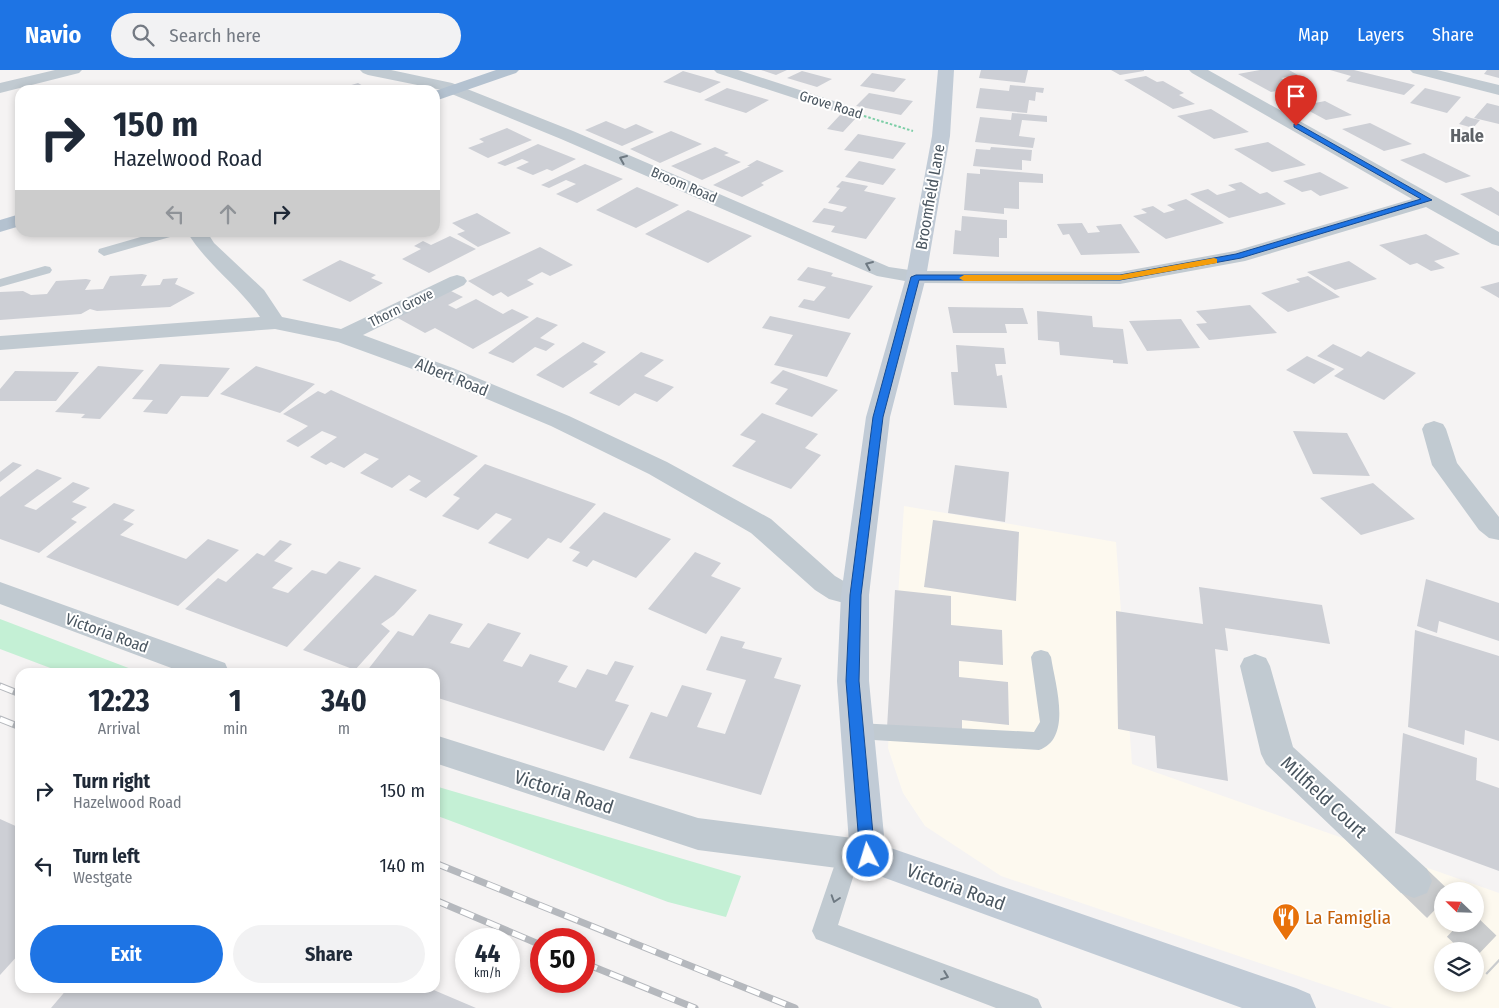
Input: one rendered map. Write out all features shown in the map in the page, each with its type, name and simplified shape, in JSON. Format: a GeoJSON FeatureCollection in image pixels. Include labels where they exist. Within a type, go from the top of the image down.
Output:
{"type":"FeatureCollection","features":[{"type":"Feature","properties":{"kind":"main road"},"geometry":{"type":"LineString","coordinates":[[440,94],[511,70]]}},
{"type":"Feature","properties":{"kind":"main road","name":"Broomfield Lane"},"geometry":{"type":"LineString","coordinates":[[859,854],[857,731],[853,681],[856,595],[878,417],[916,277],[941,136],[946,70]]}},
{"type":"Feature","properties":{"kind":"main road"},"geometry":{"type":"LineString","coordinates":[[0,226],[15,222]]}},
{"type":"Feature","properties":{"kind":"main road","name":"Victoria Road"},"geometry":{"type":"LineString","coordinates":[[859,854],[1296,1008]]}},
{"type":"Feature","properties":{"kind":"street"},"geometry":{"type":"LineString","coordinates":[[0,88],[74,70]]}},
{"type":"Feature","properties":{"kind":"street","name":"Broom Road"},"geometry":{"type":"LineString","coordinates":[[368,70],[439,85]]}},
{"type":"Feature","properties":{"kind":"street","name":"Grove Road"},"geometry":{"type":"LineString","coordinates":[[722,70],[840,108]]}},
{"type":"Feature","properties":{"kind":"street"},"geometry":{"type":"LineString","coordinates":[[1197,70],[1499,240]]}},
{"type":"Feature","properties":{"kind":"street"},"geometry":{"type":"LineString","coordinates":[[1418,70],[1499,90]]}},
{"type":"Feature","properties":{"kind":"street","name":"Broom Road"},"geometry":{"type":"LineString","coordinates":[[440,85],[567,135],[884,272],[916,277],[1120,278],[1238,257],[1428,200]]}},
{"type":"Feature","properties":{"kind":"street"},"geometry":{"type":"LineString","coordinates":[[200,237],[206,247],[256,295],[275,322]]}},
{"type":"Feature","properties":{"kind":"street","name":"Thorn Grove"},"geometry":{"type":"LineString","coordinates":[[344,336],[457,281]]}},
{"type":"Feature","properties":{"kind":"street","name":"Albert Road"},"geometry":{"type":"LineString","coordinates":[[0,343],[275,322],[344,336],[445,373],[542,414],[658,468],[761,526],[825,583],[839,592],[856,595]]}},
{"type":"Feature","properties":{"kind":"street"},"geometry":{"type":"LineString","coordinates":[[1434,429],[1445,465],[1489,523],[1499,531]]}},
{"type":"Feature","properties":{"kind":"street","name":"Victoria Road"},"geometry":{"type":"LineString","coordinates":[[0,593],[203,668]]}},
{"type":"Feature","properties":{"kind":"street","name":"Millfield Court"},"geometry":{"type":"LineString","coordinates":[[1255,666],[1278,754],[1414,881]]}},
{"type":"Feature","properties":{"kind":"street","name":"Victoria Road"},"geometry":{"type":"LineString","coordinates":[[440,751],[698,834],[859,854]]}},
{"type":"Feature","properties":{"kind":"lane"},"geometry":{"type":"LineString","coordinates":[[104,252],[156,237]]}},
{"type":"Feature","properties":{"kind":"lane"},"geometry":{"type":"LineString","coordinates":[[0,283],[45,270]]}},
{"type":"Feature","properties":{"kind":"lane"},"geometry":{"type":"LineString","coordinates":[[857,731],[1039,741],[1047,733],[1050,722],[1041,657]]}},
{"type":"Feature","properties":{"kind":"lane"},"geometry":{"type":"LineString","coordinates":[[859,854],[824,931],[1029,1008]]}},
{"type":"Feature","properties":{"kind":"path","name":"Grove Road"},"geometry":{"type":"LineString","coordinates":[[840,108],[923,134],[941,136]]}},
{"type":"Feature","properties":{"kind":"shaded area"},"geometry":{"type":"Polygon","coordinates":[[[904,506],[1116,542],[1132,764],[1468,882],[1434,882],[1434,932],[1484,932],[1484,888],[1499,893],[1499,1008],[1393,1008],[1001,876],[925,826],[903,793],[888,748],[904,506]]]}},
{"type":"Feature","properties":{"kind":"green space"},"geometry":{"type":"Polygon","coordinates":[[[0,619],[129,668],[50,668],[0,649],[0,619]]]}},
{"type":"Feature","properties":{"kind":"green space"},"geometry":{"type":"Polygon","coordinates":[[[440,787],[741,876],[726,917],[668,902],[440,817],[440,787]]]}},
{"type":"Feature","properties":{"kind":"building"},"geometry":{"type":"Polygon","coordinates":[[[761,70],[787,70],[776,75],[761,70]]]}},
{"type":"Feature","properties":{"kind":"building"},"geometry":{"type":"Polygon","coordinates":[[[981,70],[1028,70],[1025,83],[979,78],[981,70]]]}},
{"type":"Feature","properties":{"kind":"building"},"geometry":{"type":"Polygon","coordinates":[[[1111,70],[1144,70],[1144,71],[1120,75],[1111,70]]]}},
{"type":"Feature","properties":{"kind":"building"},"geometry":{"type":"Polygon","coordinates":[[[1260,70],[1289,70],[1298,75],[1281,78],[1298,87],[1271,92],[1238,74],[1260,70]]]}},
{"type":"Feature","properties":{"kind":"building"},"geometry":{"type":"Polygon","coordinates":[[[1330,70],[1354,70],[1415,85],[1404,95],[1346,81],[1351,76],[1330,70]]]}},
{"type":"Feature","properties":{"kind":"building"},"geometry":{"type":"Polygon","coordinates":[[[1487,70],[1499,70],[1499,78],[1484,74],[1487,70]]]}},
{"type":"Feature","properties":{"kind":"building"},"geometry":{"type":"Polygon","coordinates":[[[683,71],[721,82],[700,93],[663,82],[683,71]]]}},
{"type":"Feature","properties":{"kind":"building"},"geometry":{"type":"Polygon","coordinates":[[[802,71],[832,79],[817,87],[787,78],[802,71]]]}},
{"type":"Feature","properties":{"kind":"building"},"geometry":{"type":"Polygon","coordinates":[[[872,73],[906,79],[894,92],[860,86],[872,73]]]}},
{"type":"Feature","properties":{"kind":"building"},"geometry":{"type":"Polygon","coordinates":[[[1146,76],[1157,82],[1163,81],[1184,93],[1179,95],[1195,104],[1173,109],[1124,80],[1146,76]]]}},
{"type":"Feature","properties":{"kind":"building"},"geometry":{"type":"Polygon","coordinates":[[[1010,85],[1044,88],[1043,93],[1036,92],[1035,101],[1029,100],[1027,113],[976,108],[980,88],[1009,91],[1010,85]]]}},
{"type":"Feature","properties":{"kind":"building"},"geometry":{"type":"Polygon","coordinates":[[[727,88],[769,100],[746,113],[704,100],[727,88]]]}},
{"type":"Feature","properties":{"kind":"building"},"geometry":{"type":"Polygon","coordinates":[[[1425,88],[1461,97],[1447,113],[1410,103],[1425,88]]]}},
{"type":"Feature","properties":{"kind":"building"},"geometry":{"type":"Polygon","coordinates":[[[869,93],[913,101],[901,115],[856,106],[869,93]]]}},
{"type":"Feature","properties":{"kind":"building"},"geometry":{"type":"Polygon","coordinates":[[[1325,101],[1352,115],[1326,120],[1300,106],[1325,101]]]}},
{"type":"Feature","properties":{"kind":"building"},"geometry":{"type":"Polygon","coordinates":[[[1487,103],[1499,106],[1499,124],[1474,118],[1487,103]]]}},
{"type":"Feature","properties":{"kind":"building"},"geometry":{"type":"Polygon","coordinates":[[[1211,109],[1249,132],[1214,139],[1177,116],[1211,109]]]}},
{"type":"Feature","properties":{"kind":"building"},"geometry":{"type":"Polygon","coordinates":[[[1012,113],[1047,116],[1047,122],[1022,120],[1019,136],[1035,138],[1033,148],[975,142],[980,117],[1011,120],[1012,113]]]}},
{"type":"Feature","properties":{"kind":"building"},"geometry":{"type":"Polygon","coordinates":[[[840,115],[856,118],[843,132],[827,129],[840,115]]]}},
{"type":"Feature","properties":{"kind":"building"},"geometry":{"type":"Polygon","coordinates":[[[1466,116],[1480,120],[1473,128],[1459,124],[1466,116]]]}},
{"type":"Feature","properties":{"kind":"building"},"geometry":{"type":"Polygon","coordinates":[[[606,121],[625,129],[636,124],[654,132],[622,146],[585,130],[606,121]]]}},
{"type":"Feature","properties":{"kind":"building"},"geometry":{"type":"Polygon","coordinates":[[[1370,123],[1412,144],[1384,151],[1342,129],[1370,123]]]}},
{"type":"Feature","properties":{"kind":"building"},"geometry":{"type":"Polygon","coordinates":[[[507,128],[532,140],[488,158],[468,148],[484,142],[479,139],[507,128]]]}},
{"type":"Feature","properties":{"kind":"building"},"geometry":{"type":"Polygon","coordinates":[[[671,131],[702,144],[660,163],[630,149],[671,131]]]}},
{"type":"Feature","properties":{"kind":"building"},"geometry":{"type":"Polygon","coordinates":[[[858,134],[906,143],[893,159],[844,150],[858,134]]]}},
{"type":"Feature","properties":{"kind":"building"},"geometry":{"type":"Polygon","coordinates":[[[1268,142],[1306,165],[1272,172],[1234,149],[1268,142]]]}},
{"type":"Feature","properties":{"kind":"building"},"geometry":{"type":"Polygon","coordinates":[[[538,144],[576,159],[552,171],[547,169],[533,175],[516,168],[529,162],[522,159],[505,166],[497,163],[538,144]]]}},
{"type":"Feature","properties":{"kind":"building"},"geometry":{"type":"Polygon","coordinates":[[[715,147],[729,153],[724,155],[741,162],[702,180],[671,166],[715,147]]]}},
{"type":"Feature","properties":{"kind":"building"},"geometry":{"type":"Polygon","coordinates":[[[991,147],[1032,150],[1031,161],[1022,160],[1022,170],[973,166],[976,149],[990,150],[991,147]]]}},
{"type":"Feature","properties":{"kind":"building"},"geometry":{"type":"Polygon","coordinates":[[[1424,153],[1471,176],[1446,183],[1400,160],[1424,153]]]}},
{"type":"Feature","properties":{"kind":"building"},"geometry":{"type":"Polygon","coordinates":[[[757,160],[784,171],[761,183],[764,185],[742,197],[713,185],[750,166],[747,166],[757,160]]]}},
{"type":"Feature","properties":{"kind":"building"},"geometry":{"type":"Polygon","coordinates":[[[859,161],[896,169],[883,185],[845,177],[859,161]]]}},
{"type":"Feature","properties":{"kind":"building"},"geometry":{"type":"Polygon","coordinates":[[[585,164],[623,179],[577,203],[556,194],[576,184],[566,180],[549,188],[541,185],[585,164]]]}},
{"type":"Feature","properties":{"kind":"building"},"geometry":{"type":"Polygon","coordinates":[[[980,169],[1043,174],[1043,183],[1019,182],[1019,209],[1004,208],[1004,214],[964,210],[967,173],[980,174],[980,169]]]}},
{"type":"Feature","properties":{"kind":"building"},"geometry":{"type":"Polygon","coordinates":[[[1320,172],[1349,188],[1320,196],[1311,190],[1302,192],[1283,181],[1320,172]]]}},
{"type":"Feature","properties":{"kind":"building"},"geometry":{"type":"Polygon","coordinates":[[[842,181],[868,186],[864,191],[896,198],[866,239],[831,232],[835,226],[812,222],[824,208],[842,212],[847,207],[828,203],[840,188],[836,187],[842,181]]]}},
{"type":"Feature","properties":{"kind":"building"},"geometry":{"type":"Polygon","coordinates":[[[1241,182],[1260,194],[1267,192],[1286,204],[1229,218],[1190,194],[1208,189],[1217,195],[1236,190],[1228,185],[1241,182]]]}},
{"type":"Feature","properties":{"kind":"building"},"geometry":{"type":"Polygon","coordinates":[[[637,187],[679,205],[636,228],[596,210],[637,187]]]}},
{"type":"Feature","properties":{"kind":"building"},"geometry":{"type":"Polygon","coordinates":[[[1491,187],[1499,192],[1499,216],[1460,194],[1491,187]]]}},
{"type":"Feature","properties":{"kind":"building"},"geometry":{"type":"Polygon","coordinates":[[[1186,199],[1224,223],[1166,239],[1133,216],[1147,213],[1141,209],[1153,206],[1164,213],[1175,210],[1167,205],[1186,199]]]}},
{"type":"Feature","properties":{"kind":"building"},"geometry":{"type":"Polygon","coordinates":[[[688,210],[752,236],[708,263],[645,234],[688,210]]]}},
{"type":"Feature","properties":{"kind":"building"},"geometry":{"type":"Polygon","coordinates":[[[477,213],[511,233],[478,247],[457,234],[465,231],[452,223],[477,213]]]}},
{"type":"Feature","properties":{"kind":"building"},"geometry":{"type":"Polygon","coordinates":[[[962,216],[1007,220],[1007,238],[999,238],[999,257],[953,254],[955,230],[961,231],[962,216]]]}},
{"type":"Feature","properties":{"kind":"building"},"geometry":{"type":"Polygon","coordinates":[[[1082,223],[1088,233],[1100,232],[1096,226],[1121,224],[1140,253],[1081,255],[1069,234],[1063,235],[1057,224],[1082,223]]]}},
{"type":"Feature","properties":{"kind":"building"},"geometry":{"type":"Polygon","coordinates":[[[1426,234],[1460,254],[1434,261],[1445,268],[1431,271],[1417,263],[1410,265],[1379,245],[1426,234]]]}},
{"type":"Feature","properties":{"kind":"building"},"geometry":{"type":"Polygon","coordinates":[[[450,236],[476,249],[429,273],[402,259],[421,249],[414,246],[423,241],[431,245],[450,236]]]}},
{"type":"Feature","properties":{"kind":"building"},"geometry":{"type":"Polygon","coordinates":[[[540,247],[573,265],[550,276],[542,272],[527,280],[534,284],[508,297],[501,292],[493,296],[468,281],[540,247]]]}},
{"type":"Feature","properties":{"kind":"building"},"geometry":{"type":"Polygon","coordinates":[[[340,260],[376,275],[371,278],[383,283],[350,302],[302,280],[340,260]]]}},
{"type":"Feature","properties":{"kind":"building"},"geometry":{"type":"Polygon","coordinates":[[[1349,261],[1377,279],[1335,290],[1307,272],[1349,261]]]}},
{"type":"Feature","properties":{"kind":"building"},"geometry":{"type":"Polygon","coordinates":[[[808,267],[833,273],[831,276],[873,286],[849,319],[798,307],[804,299],[814,301],[826,287],[797,280],[808,267]]]}},
{"type":"Feature","properties":{"kind":"building"},"geometry":{"type":"Polygon","coordinates":[[[147,275],[141,286],[160,285],[163,279],[178,278],[175,284],[195,293],[170,307],[97,311],[90,309],[81,314],[0,320],[0,292],[23,291],[31,295],[47,294],[56,281],[86,279],[91,280],[85,290],[103,289],[110,276],[147,275]]]}},
{"type":"Feature","properties":{"kind":"building"},"geometry":{"type":"Polygon","coordinates":[[[1308,276],[1340,297],[1288,312],[1261,293],[1300,282],[1296,279],[1308,276]]]}},
{"type":"Feature","properties":{"kind":"building"},"geometry":{"type":"Polygon","coordinates":[[[1499,282],[1499,298],[1480,287],[1499,282]]]}},
{"type":"Feature","properties":{"kind":"building"},"geometry":{"type":"Polygon","coordinates":[[[449,290],[463,297],[448,305],[456,309],[476,299],[503,314],[512,309],[529,317],[473,349],[435,328],[425,333],[396,317],[449,290]]]}},
{"type":"Feature","properties":{"kind":"building"},"geometry":{"type":"Polygon","coordinates":[[[1250,305],[1277,333],[1209,340],[1196,324],[1207,323],[1196,311],[1250,305]]]}},
{"type":"Feature","properties":{"kind":"building"},"geometry":{"type":"Polygon","coordinates":[[[948,307],[1023,308],[1028,324],[1005,324],[1007,333],[953,333],[948,307]]]}},
{"type":"Feature","properties":{"kind":"building"},"geometry":{"type":"Polygon","coordinates":[[[1037,311],[1092,316],[1093,327],[1123,329],[1128,364],[1113,363],[1113,360],[1060,355],[1059,342],[1038,340],[1037,311]]]}},
{"type":"Feature","properties":{"kind":"building"},"geometry":{"type":"Polygon","coordinates":[[[770,316],[851,333],[827,377],[774,365],[793,335],[762,328],[770,316]]]}},
{"type":"Feature","properties":{"kind":"building"},"geometry":{"type":"Polygon","coordinates":[[[537,317],[558,325],[540,338],[555,344],[546,351],[535,347],[513,363],[488,353],[537,317]]]}},
{"type":"Feature","properties":{"kind":"building"},"geometry":{"type":"Polygon","coordinates":[[[1181,319],[1200,348],[1147,351],[1129,321],[1181,319]]]}},
{"type":"Feature","properties":{"kind":"building"},"geometry":{"type":"Polygon","coordinates":[[[583,342],[606,352],[593,362],[598,364],[563,388],[536,375],[583,342]]]}},
{"type":"Feature","properties":{"kind":"building"},"geometry":{"type":"Polygon","coordinates":[[[1333,344],[1361,357],[1368,351],[1416,373],[1384,400],[1334,376],[1344,369],[1317,356],[1333,344]]]}},
{"type":"Feature","properties":{"kind":"building"},"geometry":{"type":"Polygon","coordinates":[[[956,345],[1004,348],[1006,364],[995,364],[997,376],[1002,375],[1007,408],[954,405],[951,372],[958,372],[956,345]]]}},
{"type":"Feature","properties":{"kind":"building"},"geometry":{"type":"Polygon","coordinates":[[[641,352],[664,360],[644,376],[674,387],[657,402],[635,393],[619,406],[589,393],[641,352]]]}},
{"type":"Feature","properties":{"kind":"building"},"geometry":{"type":"Polygon","coordinates":[[[1307,356],[1335,369],[1314,384],[1286,370],[1307,356]]]}},
{"type":"Feature","properties":{"kind":"building"},"geometry":{"type":"Polygon","coordinates":[[[160,364],[230,368],[208,397],[181,396],[167,414],[143,412],[153,400],[132,399],[160,364]]]}},
{"type":"Feature","properties":{"kind":"building"},"geometry":{"type":"Polygon","coordinates":[[[98,366],[144,370],[100,419],[81,418],[85,414],[55,412],[98,366]]]}},
{"type":"Feature","properties":{"kind":"building"},"geometry":{"type":"Polygon","coordinates":[[[256,366],[315,384],[280,413],[220,394],[256,366]]]}},
{"type":"Feature","properties":{"kind":"building"},"geometry":{"type":"Polygon","coordinates":[[[783,370],[838,390],[812,417],[775,404],[788,389],[770,383],[783,370]]]}},
{"type":"Feature","properties":{"kind":"building"},"geometry":{"type":"Polygon","coordinates":[[[15,371],[79,372],[56,401],[0,401],[0,389],[15,371]]]}},
{"type":"Feature","properties":{"kind":"building"},"geometry":{"type":"Polygon","coordinates":[[[331,390],[478,456],[426,498],[409,490],[421,481],[409,475],[392,488],[360,473],[379,459],[365,453],[344,468],[331,462],[326,465],[310,457],[337,437],[322,431],[298,447],[286,441],[308,426],[283,414],[318,391],[325,394],[331,390]]]}},
{"type":"Feature","properties":{"kind":"building"},"geometry":{"type":"Polygon","coordinates":[[[762,413],[818,434],[805,448],[821,455],[791,489],[732,466],[756,441],[740,435],[762,413]]]}},
{"type":"Feature","properties":{"kind":"building"},"geometry":{"type":"Polygon","coordinates":[[[1293,431],[1347,433],[1370,476],[1313,474],[1293,431]]]}},
{"type":"Feature","properties":{"kind":"building"},"geometry":{"type":"Polygon","coordinates":[[[13,462],[22,465],[0,482],[0,472],[13,462]]]}},
{"type":"Feature","properties":{"kind":"building"},"geometry":{"type":"Polygon","coordinates":[[[485,464],[596,504],[561,543],[548,538],[528,559],[488,543],[512,519],[496,513],[478,530],[442,516],[460,498],[453,495],[485,464]]]}},
{"type":"Feature","properties":{"kind":"building"},"geometry":{"type":"Polygon","coordinates":[[[955,465],[1009,472],[1005,522],[948,513],[955,465]]]}},
{"type":"Feature","properties":{"kind":"building"},"geometry":{"type":"Polygon","coordinates":[[[37,469],[62,478],[24,506],[36,510],[73,482],[90,488],[72,502],[87,507],[71,519],[77,522],[39,553],[0,539],[0,497],[37,469]]]}},
{"type":"Feature","properties":{"kind":"building"},"geometry":{"type":"Polygon","coordinates":[[[1373,483],[1415,519],[1361,535],[1320,498],[1373,483]]]}},
{"type":"Feature","properties":{"kind":"building"},"geometry":{"type":"Polygon","coordinates":[[[114,503],[135,510],[123,520],[134,524],[120,535],[186,559],[208,539],[239,550],[178,606],[46,557],[114,503]]]}},
{"type":"Feature","properties":{"kind":"building"},"geometry":{"type":"Polygon","coordinates":[[[604,512],[671,539],[636,578],[593,560],[587,567],[572,561],[580,552],[569,548],[604,512]]]}},
{"type":"Feature","properties":{"kind":"building"},"geometry":{"type":"Polygon","coordinates":[[[933,520],[1019,532],[1016,601],[924,587],[933,520]]]}},
{"type":"Feature","properties":{"kind":"building"},"geometry":{"type":"Polygon","coordinates":[[[280,540],[292,544],[274,561],[293,568],[272,588],[288,593],[312,570],[326,574],[339,561],[361,568],[287,647],[185,609],[218,578],[226,582],[257,553],[264,556],[280,540]]]}},
{"type":"Feature","properties":{"kind":"building"},"geometry":{"type":"Polygon","coordinates":[[[695,552],[721,563],[711,576],[741,588],[706,634],[648,609],[695,552]]]}},
{"type":"Feature","properties":{"kind":"building"},"geometry":{"type":"Polygon","coordinates":[[[375,575],[417,590],[394,615],[381,624],[390,631],[357,668],[350,668],[303,650],[375,575]]]}},
{"type":"Feature","properties":{"kind":"building"},"geometry":{"type":"Polygon","coordinates":[[[1426,579],[1499,603],[1499,641],[1439,621],[1437,633],[1417,626],[1426,579]]]}},
{"type":"Feature","properties":{"kind":"building"},"geometry":{"type":"Polygon","coordinates":[[[1199,587],[1322,605],[1330,644],[1225,628],[1228,651],[1215,649],[1228,781],[1157,768],[1155,736],[1118,729],[1116,611],[1203,624],[1199,587]]]}},
{"type":"Feature","properties":{"kind":"building"},"geometry":{"type":"Polygon","coordinates":[[[895,590],[951,596],[951,625],[1002,630],[1003,665],[959,661],[959,677],[1008,682],[1009,725],[962,720],[962,736],[887,728],[895,590]]]}},
{"type":"Feature","properties":{"kind":"building"},"geometry":{"type":"Polygon","coordinates":[[[429,614],[463,624],[450,643],[469,648],[488,623],[521,633],[503,661],[522,667],[530,654],[568,666],[558,682],[576,688],[587,669],[607,675],[615,661],[634,666],[615,701],[629,705],[604,751],[440,699],[440,668],[369,668],[398,631],[413,636],[429,614]]]}},
{"type":"Feature","properties":{"kind":"building"},"geometry":{"type":"Polygon","coordinates":[[[1415,630],[1499,656],[1499,741],[1465,730],[1464,745],[1408,727],[1415,630]]]}},
{"type":"Feature","properties":{"kind":"building"},"geometry":{"type":"Polygon","coordinates":[[[721,636],[745,642],[742,648],[782,658],[774,678],[801,685],[761,795],[629,758],[651,712],[667,717],[682,685],[712,693],[697,727],[725,734],[746,680],[706,670],[721,636]]]}},
{"type":"Feature","properties":{"kind":"building"},"geometry":{"type":"Polygon","coordinates":[[[1403,733],[1477,758],[1476,780],[1499,788],[1499,871],[1395,833],[1403,733]]]}},
{"type":"Feature","properties":{"kind":"building"},"geometry":{"type":"Polygon","coordinates":[[[0,819],[15,826],[15,958],[0,975],[0,819]]]}},
{"type":"Feature","properties":{"kind":"building"},"geometry":{"type":"Polygon","coordinates":[[[64,993],[440,993],[476,1008],[51,1008],[64,993]]]}},
{"type":"Feature","properties":{"kind":"tunnel"},"geometry":{"type":"LineString","coordinates":[[1414,881],[1434,900]]}},
{"type":"Feature","properties":{"kind":"tunnel"},"geometry":{"type":"LineString","coordinates":[[1467,932],[1499,962]]}},
{"type":"Feature","properties":{"kind":"railway"},"geometry":{"type":"LineString","coordinates":[[0,686],[15,692]]}},
{"type":"Feature","properties":{"kind":"railway"},"geometry":{"type":"LineString","coordinates":[[0,719],[15,725]]}},
{"type":"Feature","properties":{"kind":"railway"},"geometry":{"type":"LineString","coordinates":[[440,865],[795,1008]]}},
{"type":"Feature","properties":{"kind":"railway"},"geometry":{"type":"LineString","coordinates":[[440,902],[530,940]]}},
{"type":"Feature","properties":{"kind":"railway"},"geometry":{"type":"LineString","coordinates":[[595,967],[695,1008]]}},
{"type":"Feature","properties":{"kind":"slow traffic"},"geometry":{"type":"LineString","coordinates":[[964,278],[1120,278],[1214,261]]}},
{"type":"Feature","properties":{"kind":"place","name":"La Famiglia"},"geometry":{"type":"Point","coordinates":[1286,941]}},
{"type":"Feature","properties":{"kind":"district","name":"Hale"},"geometry":{"type":"Point","coordinates":[1467,136]}},
{"type":"Feature","properties":{"kind":"route"},"geometry":{"type":"LineString","coordinates":[[868,856],[853,681],[856,595],[878,417],[916,277],[1016,279],[1120,278],[1238,257],[1428,200],[1296,126]]}}]}
